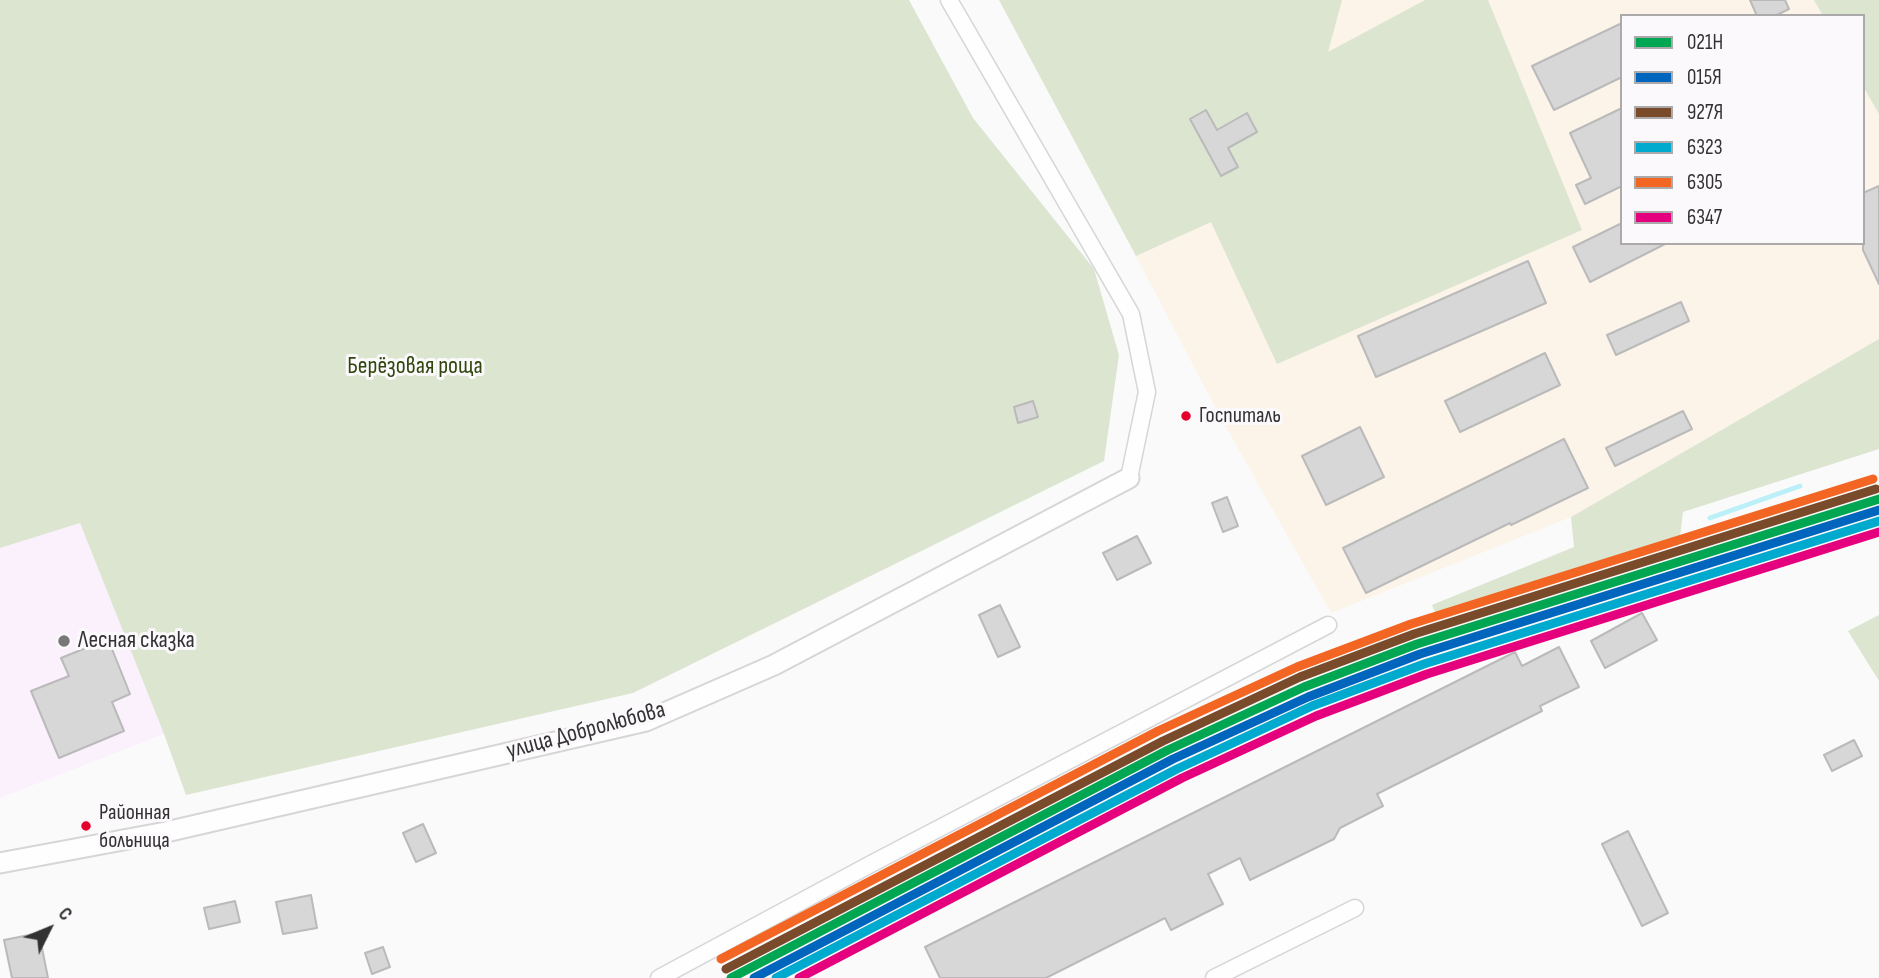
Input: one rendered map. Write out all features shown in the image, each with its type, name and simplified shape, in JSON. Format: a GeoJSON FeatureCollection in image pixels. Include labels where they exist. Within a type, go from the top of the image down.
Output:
{"type":"FeatureCollection","features":[{"type":"Feature","properties":{"kind":"street"},"geometry":{"type":"LineString","coordinates":[[949,0],[1130,314],[1147,392],[1129,478]]}},
{"type":"Feature","properties":{"kind":"street","name":"улица Добролюбова"},"geometry":{"type":"LineString","coordinates":[[0,863],[166,832],[646,720],[774,665],[1129,478]]}},
{"type":"Feature","properties":{"kind":"street"},"geometry":{"type":"LineString","coordinates":[[659,978],[881,858],[1328,625]]}},
{"type":"Feature","properties":{"kind":"street"},"geometry":{"type":"LineString","coordinates":[[1214,978],[1354,908]]}},
{"type":"Feature","properties":{"kind":"shaded area"},"geometry":{"type":"Polygon","coordinates":[[[999,0],[1879,0],[1879,339],[1571,517],[1331,613],[1217,411],[999,0]]]}},
{"type":"Feature","properties":{"kind":"shaded area","name":"Лесная сказка"},"geometry":{"type":"Polygon","coordinates":[[[80,523],[164,734],[0,798],[0,548],[80,523]]]}},
{"type":"Feature","properties":{"kind":"green space","name":"Берёзовая роща"},"geometry":{"type":"Polygon","coordinates":[[[0,0],[909,0],[973,118],[1094,269],[1119,355],[1104,461],[633,693],[186,795],[80,523],[0,548],[0,0]]]}},
{"type":"Feature","properties":{"kind":"green space"},"geometry":{"type":"Polygon","coordinates":[[[999,0],[1342,0],[1328,52],[1425,0],[1488,0],[1582,230],[1277,364],[1211,222],[1136,256],[999,0]]]}},
{"type":"Feature","properties":{"kind":"green space"},"geometry":{"type":"Polygon","coordinates":[[[1814,0],[1879,0],[1879,114],[1865,90],[1865,14],[1822,14],[1814,0]]]}},
{"type":"Feature","properties":{"kind":"green space"},"geometry":{"type":"Polygon","coordinates":[[[1879,339],[1879,449],[1683,512],[1679,545],[1437,617],[1432,605],[1574,547],[1571,517],[1879,339]]]}},
{"type":"Feature","properties":{"kind":"green space"},"geometry":{"type":"Polygon","coordinates":[[[1879,615],[1879,681],[1848,631],[1879,615]]]}},
{"type":"Feature","properties":{"kind":"building"},"geometry":{"type":"Polygon","coordinates":[[[1750,0],[1785,0],[1789,9],[1779,14],[1756,14],[1750,0]]]}},
{"type":"Feature","properties":{"kind":"building"},"geometry":{"type":"Polygon","coordinates":[[[1620,24],[1620,78],[1554,110],[1532,66],[1620,24]]]}},
{"type":"Feature","properties":{"kind":"building"},"geometry":{"type":"Polygon","coordinates":[[[1620,109],[1620,187],[1585,204],[1576,185],[1591,178],[1570,133],[1620,109]]]}},
{"type":"Feature","properties":{"kind":"building"},"geometry":{"type":"Polygon","coordinates":[[[1206,110],[1217,130],[1247,113],[1257,132],[1228,148],[1238,167],[1221,176],[1190,119],[1206,110]]]}},
{"type":"Feature","properties":{"kind":"building"},"geometry":{"type":"Polygon","coordinates":[[[1879,186],[1879,284],[1863,250],[1865,192],[1879,186]]]}},
{"type":"Feature","properties":{"kind":"building"},"geometry":{"type":"Polygon","coordinates":[[[1620,224],[1620,245],[1663,245],[1590,282],[1573,247],[1620,224]]]}},
{"type":"Feature","properties":{"kind":"building"},"geometry":{"type":"Polygon","coordinates":[[[1528,261],[1546,303],[1376,377],[1358,336],[1528,261]]]}},
{"type":"Feature","properties":{"kind":"building"},"geometry":{"type":"Polygon","coordinates":[[[1681,302],[1689,321],[1616,355],[1607,335],[1681,302]]]}},
{"type":"Feature","properties":{"kind":"building"},"geometry":{"type":"Polygon","coordinates":[[[1545,353],[1560,385],[1460,432],[1445,401],[1545,353]]]}},
{"type":"Feature","properties":{"kind":"building"},"geometry":{"type":"Polygon","coordinates":[[[1033,401],[1038,417],[1018,423],[1014,407],[1033,401]]]}},
{"type":"Feature","properties":{"kind":"building"},"geometry":{"type":"Polygon","coordinates":[[[1683,411],[1692,429],[1615,466],[1606,448],[1683,411]]]}},
{"type":"Feature","properties":{"kind":"building"},"geometry":{"type":"Polygon","coordinates":[[[1360,427],[1384,477],[1326,505],[1302,456],[1360,427]]]}},
{"type":"Feature","properties":{"kind":"building"},"geometry":{"type":"Polygon","coordinates":[[[1564,439],[1588,488],[1366,593],[1343,548],[1564,439]]]}},
{"type":"Feature","properties":{"kind":"building"},"geometry":{"type":"Polygon","coordinates":[[[1227,497],[1238,526],[1223,532],[1212,503],[1227,497]]]}},
{"type":"Feature","properties":{"kind":"building"},"geometry":{"type":"Polygon","coordinates":[[[1137,536],[1151,563],[1117,580],[1103,553],[1137,536]]]}},
{"type":"Feature","properties":{"kind":"building"},"geometry":{"type":"Polygon","coordinates":[[[1000,605],[1020,647],[998,657],[979,615],[1000,605]]]}},
{"type":"Feature","properties":{"kind":"building"},"geometry":{"type":"Polygon","coordinates":[[[1642,613],[1657,640],[1605,668],[1591,641],[1642,613]]]}},
{"type":"Feature","properties":{"kind":"building"},"geometry":{"type":"Polygon","coordinates":[[[108,639],[130,694],[112,702],[124,731],[59,758],[31,691],[69,676],[61,658],[108,639]]]}},
{"type":"Feature","properties":{"kind":"building"},"geometry":{"type":"Polygon","coordinates":[[[1559,647],[1579,687],[1540,706],[1542,711],[1377,794],[1383,806],[1340,828],[1334,839],[1250,880],[1240,858],[1208,874],[1223,904],[1171,930],[1165,918],[1046,978],[940,978],[925,947],[1515,652],[1522,666],[1559,647]]]}},
{"type":"Feature","properties":{"kind":"building"},"geometry":{"type":"Polygon","coordinates":[[[1854,740],[1862,756],[1832,771],[1824,755],[1854,740]]]}},
{"type":"Feature","properties":{"kind":"building"},"geometry":{"type":"Polygon","coordinates":[[[423,824],[436,853],[416,862],[403,833],[423,824]]]}},
{"type":"Feature","properties":{"kind":"building"},"geometry":{"type":"Polygon","coordinates":[[[1628,831],[1668,913],[1642,926],[1602,844],[1628,831]]]}},
{"type":"Feature","properties":{"kind":"building"},"geometry":{"type":"Polygon","coordinates":[[[311,895],[317,928],[283,934],[276,902],[311,895]]]}},
{"type":"Feature","properties":{"kind":"building"},"geometry":{"type":"Polygon","coordinates":[[[235,901],[240,922],[209,929],[204,908],[235,901]]]}},
{"type":"Feature","properties":{"kind":"building"},"geometry":{"type":"Polygon","coordinates":[[[39,933],[48,978],[12,978],[4,940],[39,933]]]}},
{"type":"Feature","properties":{"kind":"building"},"geometry":{"type":"Polygon","coordinates":[[[383,947],[390,967],[372,974],[365,953],[383,947]]]}},
{"type":"Feature","properties":{"kind":"waterway"},"geometry":{"type":"LineString","coordinates":[[1710,518],[1800,486]]}},
{"type":"Feature","properties":{"kind":"transit line","name":"6305"},"geometry":{"type":"LineString","coordinates":[[721,959],[1158,731],[1297,667],[1411,624],[1873,479]]}},
{"type":"Feature","properties":{"kind":"transit line","name":"927Я"},"geometry":{"type":"LineString","coordinates":[[726,969],[1163,741],[1300,677],[1414,634],[1876,489]]}},
{"type":"Feature","properties":{"kind":"transit line","name":"021Н"},"geometry":{"type":"LineString","coordinates":[[731,978],[1168,750],[1304,687],[1417,644],[1879,499]]}},
{"type":"Feature","properties":{"kind":"transit line","name":"015Я"},"geometry":{"type":"LineString","coordinates":[[754,978],[1173,759],[1308,697],[1420,654],[1879,510]]}},
{"type":"Feature","properties":{"kind":"transit line","name":"6323"},"geometry":{"type":"LineString","coordinates":[[776,978],[1177,769],[1312,706],[1424,664],[1879,521]]}},
{"type":"Feature","properties":{"kind":"transit line","name":"6347"},"geometry":{"type":"LineString","coordinates":[[799,978],[1182,778],[1316,716],[1427,674],[1879,532]]}},
{"type":"Feature","properties":{"kind":"place","name":"Госпиталь"},"geometry":{"type":"Point","coordinates":[1186,416]}},
{"type":"Feature","properties":{"kind":"place","name":"Лесная сказка"},"geometry":{"type":"Point","coordinates":[64,641]}},
{"type":"Feature","properties":{"kind":"place","name":"Районная больница"},"geometry":{"type":"Point","coordinates":[86,826]}}]}
